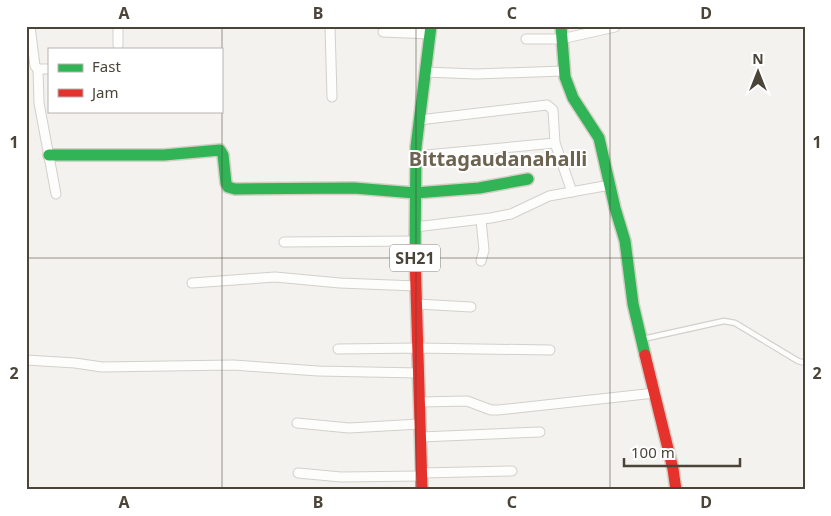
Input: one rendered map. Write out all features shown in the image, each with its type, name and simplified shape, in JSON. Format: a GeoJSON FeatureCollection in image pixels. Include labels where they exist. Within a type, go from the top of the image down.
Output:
{"type":"FeatureCollection","features":[{"type":"Feature","properties":{"kind":"street"},"geometry":{"type":"LineString","coordinates":[[30,26],[34,61],[38,69],[39,103],[56,194]]}},
{"type":"Feature","properties":{"kind":"street"},"geometry":{"type":"LineString","coordinates":[[118,26],[118,45]]}},
{"type":"Feature","properties":{"kind":"street"},"geometry":{"type":"LineString","coordinates":[[330,26],[332,97]]}},
{"type":"Feature","properties":{"kind":"street"},"geometry":{"type":"LineString","coordinates":[[561,26],[563,71],[573,98],[599,138],[625,242],[633,300],[673,469],[676,490]]}},
{"type":"Feature","properties":{"kind":"street"},"geometry":{"type":"LineString","coordinates":[[526,39],[561,39],[615,28]]}},
{"type":"Feature","properties":{"kind":"street"},"geometry":{"type":"LineString","coordinates":[[383,32],[431,30]]}},
{"type":"Feature","properties":{"kind":"street","name":"SH21"},"geometry":{"type":"LineString","coordinates":[[422,490],[415,241],[415,156],[431,30]]}},
{"type":"Feature","properties":{"kind":"street"},"geometry":{"type":"LineString","coordinates":[[38,69],[48,69]]}},
{"type":"Feature","properties":{"kind":"street"},"geometry":{"type":"LineString","coordinates":[[425,72],[476,74],[563,71]]}},
{"type":"Feature","properties":{"kind":"street"},"geometry":{"type":"LineString","coordinates":[[419,120],[547,105],[553,110],[555,143],[572,192]]}},
{"type":"Feature","properties":{"kind":"street"},"geometry":{"type":"LineString","coordinates":[[415,156],[555,143]]}},
{"type":"Feature","properties":{"kind":"street"},"geometry":{"type":"LineString","coordinates":[[49,154],[164,155],[220,150],[223,154],[226,183],[231,188],[354,188],[415,193],[479,188],[528,179]]}},
{"type":"Feature","properties":{"kind":"street"},"geometry":{"type":"LineString","coordinates":[[415,227],[482,220],[511,214],[549,196],[610,185]]}},
{"type":"Feature","properties":{"kind":"street"},"geometry":{"type":"LineString","coordinates":[[481,260],[484,250],[482,220]]}},
{"type":"Feature","properties":{"kind":"street"},"geometry":{"type":"LineString","coordinates":[[284,242],[415,241]]}},
{"type":"Feature","properties":{"kind":"street"},"geometry":{"type":"LineString","coordinates":[[192,283],[275,277],[340,283],[416,286]]}},
{"type":"Feature","properties":{"kind":"street"},"geometry":{"type":"LineString","coordinates":[[417,304],[471,307]]}},
{"type":"Feature","properties":{"kind":"street"},"geometry":{"type":"LineString","coordinates":[[338,349],[550,350]]}},
{"type":"Feature","properties":{"kind":"street"},"geometry":{"type":"LineString","coordinates":[[26,360],[75,363],[102,368],[233,365],[318,371],[419,373]]}},
{"type":"Feature","properties":{"kind":"street"},"geometry":{"type":"LineString","coordinates":[[420,402],[467,402],[491,410],[498,410],[654,393]]}},
{"type":"Feature","properties":{"kind":"street"},"geometry":{"type":"LineString","coordinates":[[297,423],[349,428],[420,424]]}},
{"type":"Feature","properties":{"kind":"street"},"geometry":{"type":"LineString","coordinates":[[421,437],[540,432]]}},
{"type":"Feature","properties":{"kind":"street"},"geometry":{"type":"LineString","coordinates":[[298,473],[341,477],[512,471]]}},
{"type":"Feature","properties":{"kind":"lane"},"geometry":{"type":"LineString","coordinates":[[642,339],[729,321],[735,322],[798,361],[805,363]]}},
{"type":"Feature","properties":{"kind":"traffic: fast"},"geometry":{"type":"LineString","coordinates":[[415,255],[416,147],[431,26]]}},
{"type":"Feature","properties":{"kind":"traffic: fast"},"geometry":{"type":"LineString","coordinates":[[561,26],[565,77],[573,98],[599,138],[615,208],[625,241],[633,304],[645,355]]}},
{"type":"Feature","properties":{"kind":"traffic: fast"},"geometry":{"type":"LineString","coordinates":[[49,155],[164,155],[220,150],[223,155],[226,183],[228,187],[235,189],[354,188],[415,193],[479,188],[528,179]]}},
{"type":"Feature","properties":{"kind":"traffic: jam"},"geometry":{"type":"LineString","coordinates":[[415,255],[422,490]]}},
{"type":"Feature","properties":{"kind":"traffic: jam"},"geometry":{"type":"LineString","coordinates":[[645,355],[673,469],[676,490]]}},
{"type":"Feature","properties":{"kind":"district","name":"Bittagaudanahalli"},"geometry":{"type":"Point","coordinates":[498,158]}}]}
